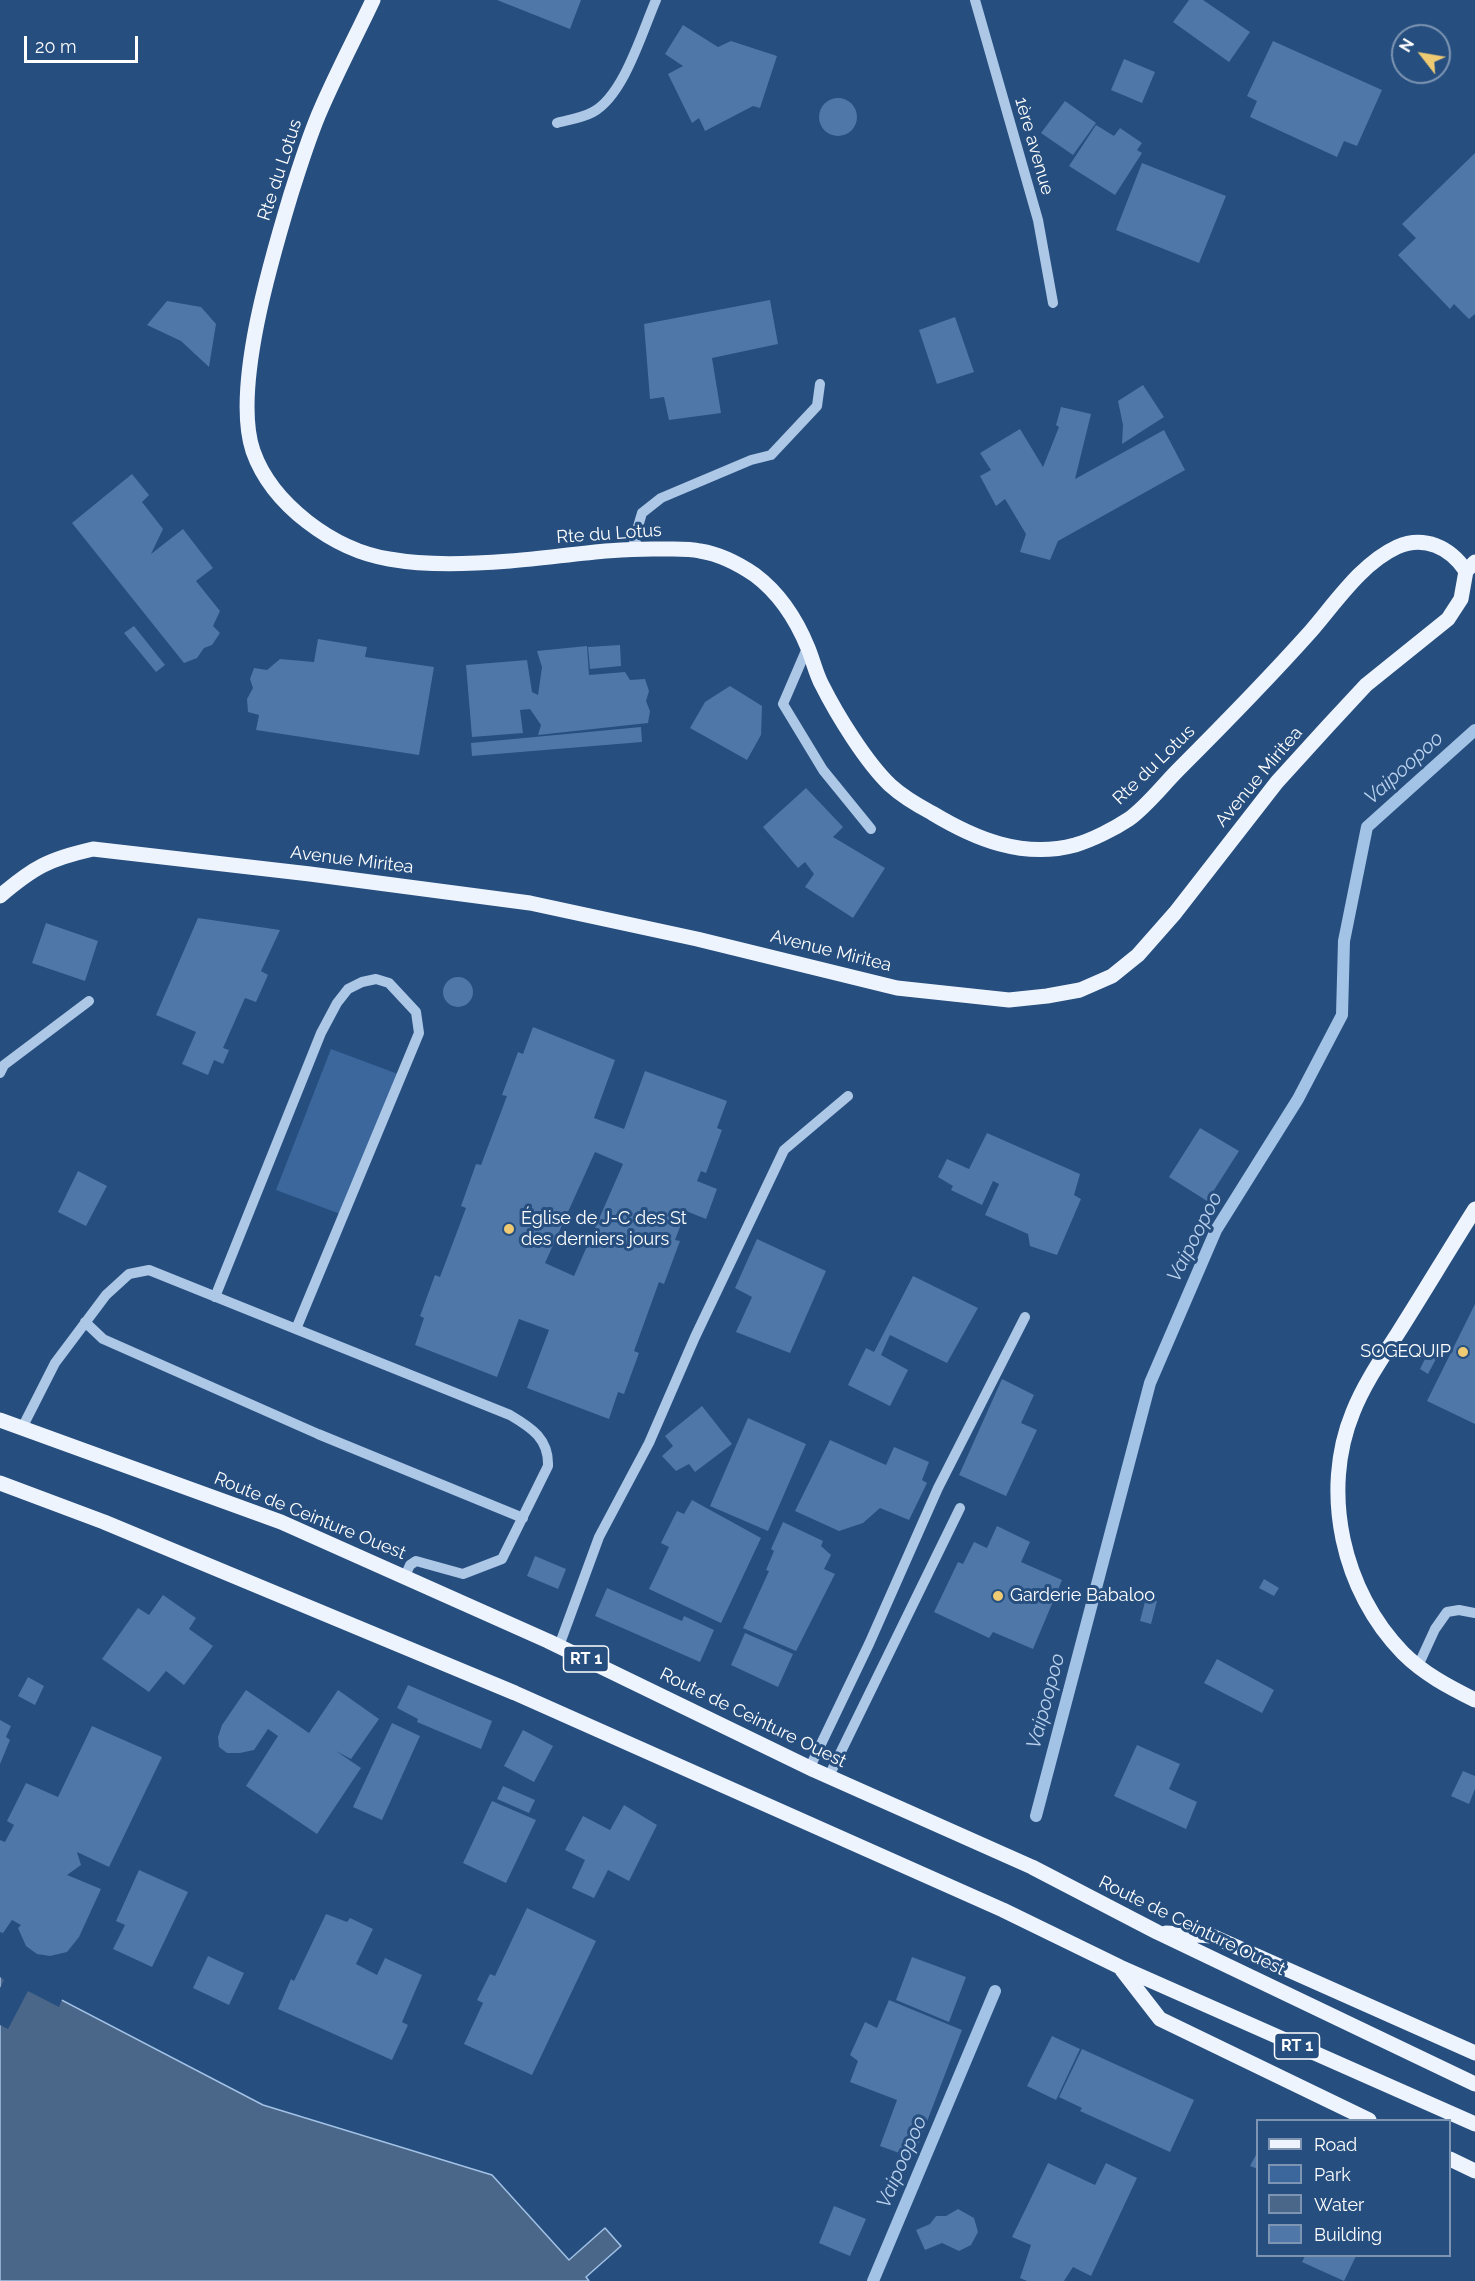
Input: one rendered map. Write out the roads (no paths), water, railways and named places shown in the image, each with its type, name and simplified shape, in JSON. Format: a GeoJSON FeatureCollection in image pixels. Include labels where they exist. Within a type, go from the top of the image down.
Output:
{"type":"FeatureCollection","features":[{"type":"Feature","properties":{"kind":"main road","name":"Rte du Lotus"},"geometry":{"type":"LineString","coordinates":[[374,0],[320,110],[278,239],[259,315],[248,381],[247,424],[253,450],[265,474],[282,498],[302,518],[328,536],[383,559],[458,564],[640,549],[698,550],[727,560],[756,576],[777,596],[792,616],[808,646],[821,684],[874,767],[893,788],[945,821],[994,843],[1025,849],[1052,849],[1078,844],[1132,817],[1281,663],[1354,582],[1382,556],[1400,546],[1418,541],[1448,551],[1461,563],[1470,567]]}},
{"type":"Feature","properties":{"kind":"main road","name":"Avenue Miritea"},"geometry":{"type":"LineString","coordinates":[[0,896],[30,871],[59,857],[93,849],[298,872],[530,903],[697,939],[897,988],[1009,1000],[1080,990],[1112,976],[1138,955],[1175,913],[1277,782],[1327,727],[1366,685],[1448,619],[1461,599],[1470,567]]}},
{"type":"Feature","properties":{"kind":"main road"},"geometry":{"type":"LineString","coordinates":[[1475,1209],[1366,1386],[1353,1412],[1344,1440],[1337,1504],[1348,1558],[1358,1586],[1394,1643],[1418,1666],[1445,1685],[1475,1700]]}},
{"type":"Feature","properties":{"kind":"main road","name":"Route de Ceinture Ouest"},"geometry":{"type":"LineString","coordinates":[[0,1420],[281,1522],[405,1576],[559,1646],[829,1776],[1032,1867],[1157,1932],[1475,2084]]}},
{"type":"Feature","properties":{"kind":"main road","name":"RT 1"},"geometry":{"type":"LineString","coordinates":[[0,1483],[104,1522],[515,1693],[993,1905],[1120,1967],[1475,2124]]}},
{"type":"Feature","properties":{"kind":"main road"},"geometry":{"type":"LineString","coordinates":[[1157,1932],[1212,1936],[1475,2053]]}},
{"type":"Feature","properties":{"kind":"main road"},"geometry":{"type":"LineString","coordinates":[[1120,1967],[1160,2019],[1365,2119]]}},
{"type":"Feature","properties":{"kind":"main road"},"geometry":{"type":"LineString","coordinates":[[1451,2160],[1475,2171]]}},
{"type":"Feature","properties":{"kind":"street"},"geometry":{"type":"LineString","coordinates":[[557,123],[593,112],[611,97],[624,74],[656,0]]}},
{"type":"Feature","properties":{"kind":"street","name":"1ère avenue"},"geometry":{"type":"LineString","coordinates":[[975,0],[1038,220],[1053,303]]}},
{"type":"Feature","properties":{"kind":"street"},"geometry":{"type":"LineString","coordinates":[[640,549],[634,540],[642,513],[661,498],[751,460],[771,455],[817,406],[820,384]]}},
{"type":"Feature","properties":{"kind":"street"},"geometry":{"type":"LineString","coordinates":[[808,646],[783,704],[823,770],[871,829]]}},
{"type":"Feature","properties":{"kind":"street"},"geometry":{"type":"LineString","coordinates":[[215,1296],[321,1033],[337,1003],[348,989],[362,982],[376,979],[389,983],[416,1012],[419,1033],[296,1329]]}},
{"type":"Feature","properties":{"kind":"street"},"geometry":{"type":"LineString","coordinates":[[0,1073],[4,1065],[89,1001]]}},
{"type":"Feature","properties":{"kind":"street"},"geometry":{"type":"LineString","coordinates":[[559,1646],[599,1537],[649,1443],[695,1337],[784,1150],[848,1096]]}},
{"type":"Feature","properties":{"kind":"street"},"geometry":{"type":"LineString","coordinates":[[22,1428],[55,1363],[106,1295],[129,1274],[149,1270],[510,1415],[532,1428],[544,1442],[548,1454],[548,1466],[502,1559],[463,1574],[417,1561],[410,1565],[405,1576]]}},
{"type":"Feature","properties":{"kind":"street"},"geometry":{"type":"LineString","coordinates":[[810,1767],[938,1488],[1024,1317]]}},
{"type":"Feature","properties":{"kind":"street"},"geometry":{"type":"LineString","coordinates":[[85,1322],[103,1339],[318,1434],[523,1518]]}},
{"type":"Feature","properties":{"kind":"street"},"geometry":{"type":"LineString","coordinates":[[829,1776],[960,1508]]}},
{"type":"Feature","properties":{"kind":"street"},"geometry":{"type":"LineString","coordinates":[[1418,1666],[1435,1629],[1447,1612],[1459,1610],[1475,1613]]}},
{"type":"Feature","properties":{"kind":"water"},"geometry":{"type":"Polygon","coordinates":[[[0,1968],[263,2105],[492,2175],[569,2260],[605,2228],[621,2246],[586,2277],[589,2281],[0,2281],[0,1968]]]}},
{"type":"Feature","properties":{"kind":"waterway","name":"Vaipoopoo"},"geometry":{"type":"LineString","coordinates":[[1036,1816],[1150,1383],[1216,1230],[1298,1099],[1342,1015],[1344,941],[1367,827],[1475,730]]}},
{"type":"Feature","properties":{"kind":"waterway","name":"Vaipoopoo"},"geometry":{"type":"LineString","coordinates":[[873,2281],[995,1991]]}},
{"type":"Feature","properties":{"kind":"place","name":"Église de J-C des St des derniers jours"},"geometry":{"type":"Point","coordinates":[509,1229]}},
{"type":"Feature","properties":{"kind":"place","name":"SOGEQUIP"},"geometry":{"type":"Point","coordinates":[1463,1352]}},
{"type":"Feature","properties":{"kind":"place","name":"Garderie Babaloo"},"geometry":{"type":"Point","coordinates":[998,1596]}}]}
